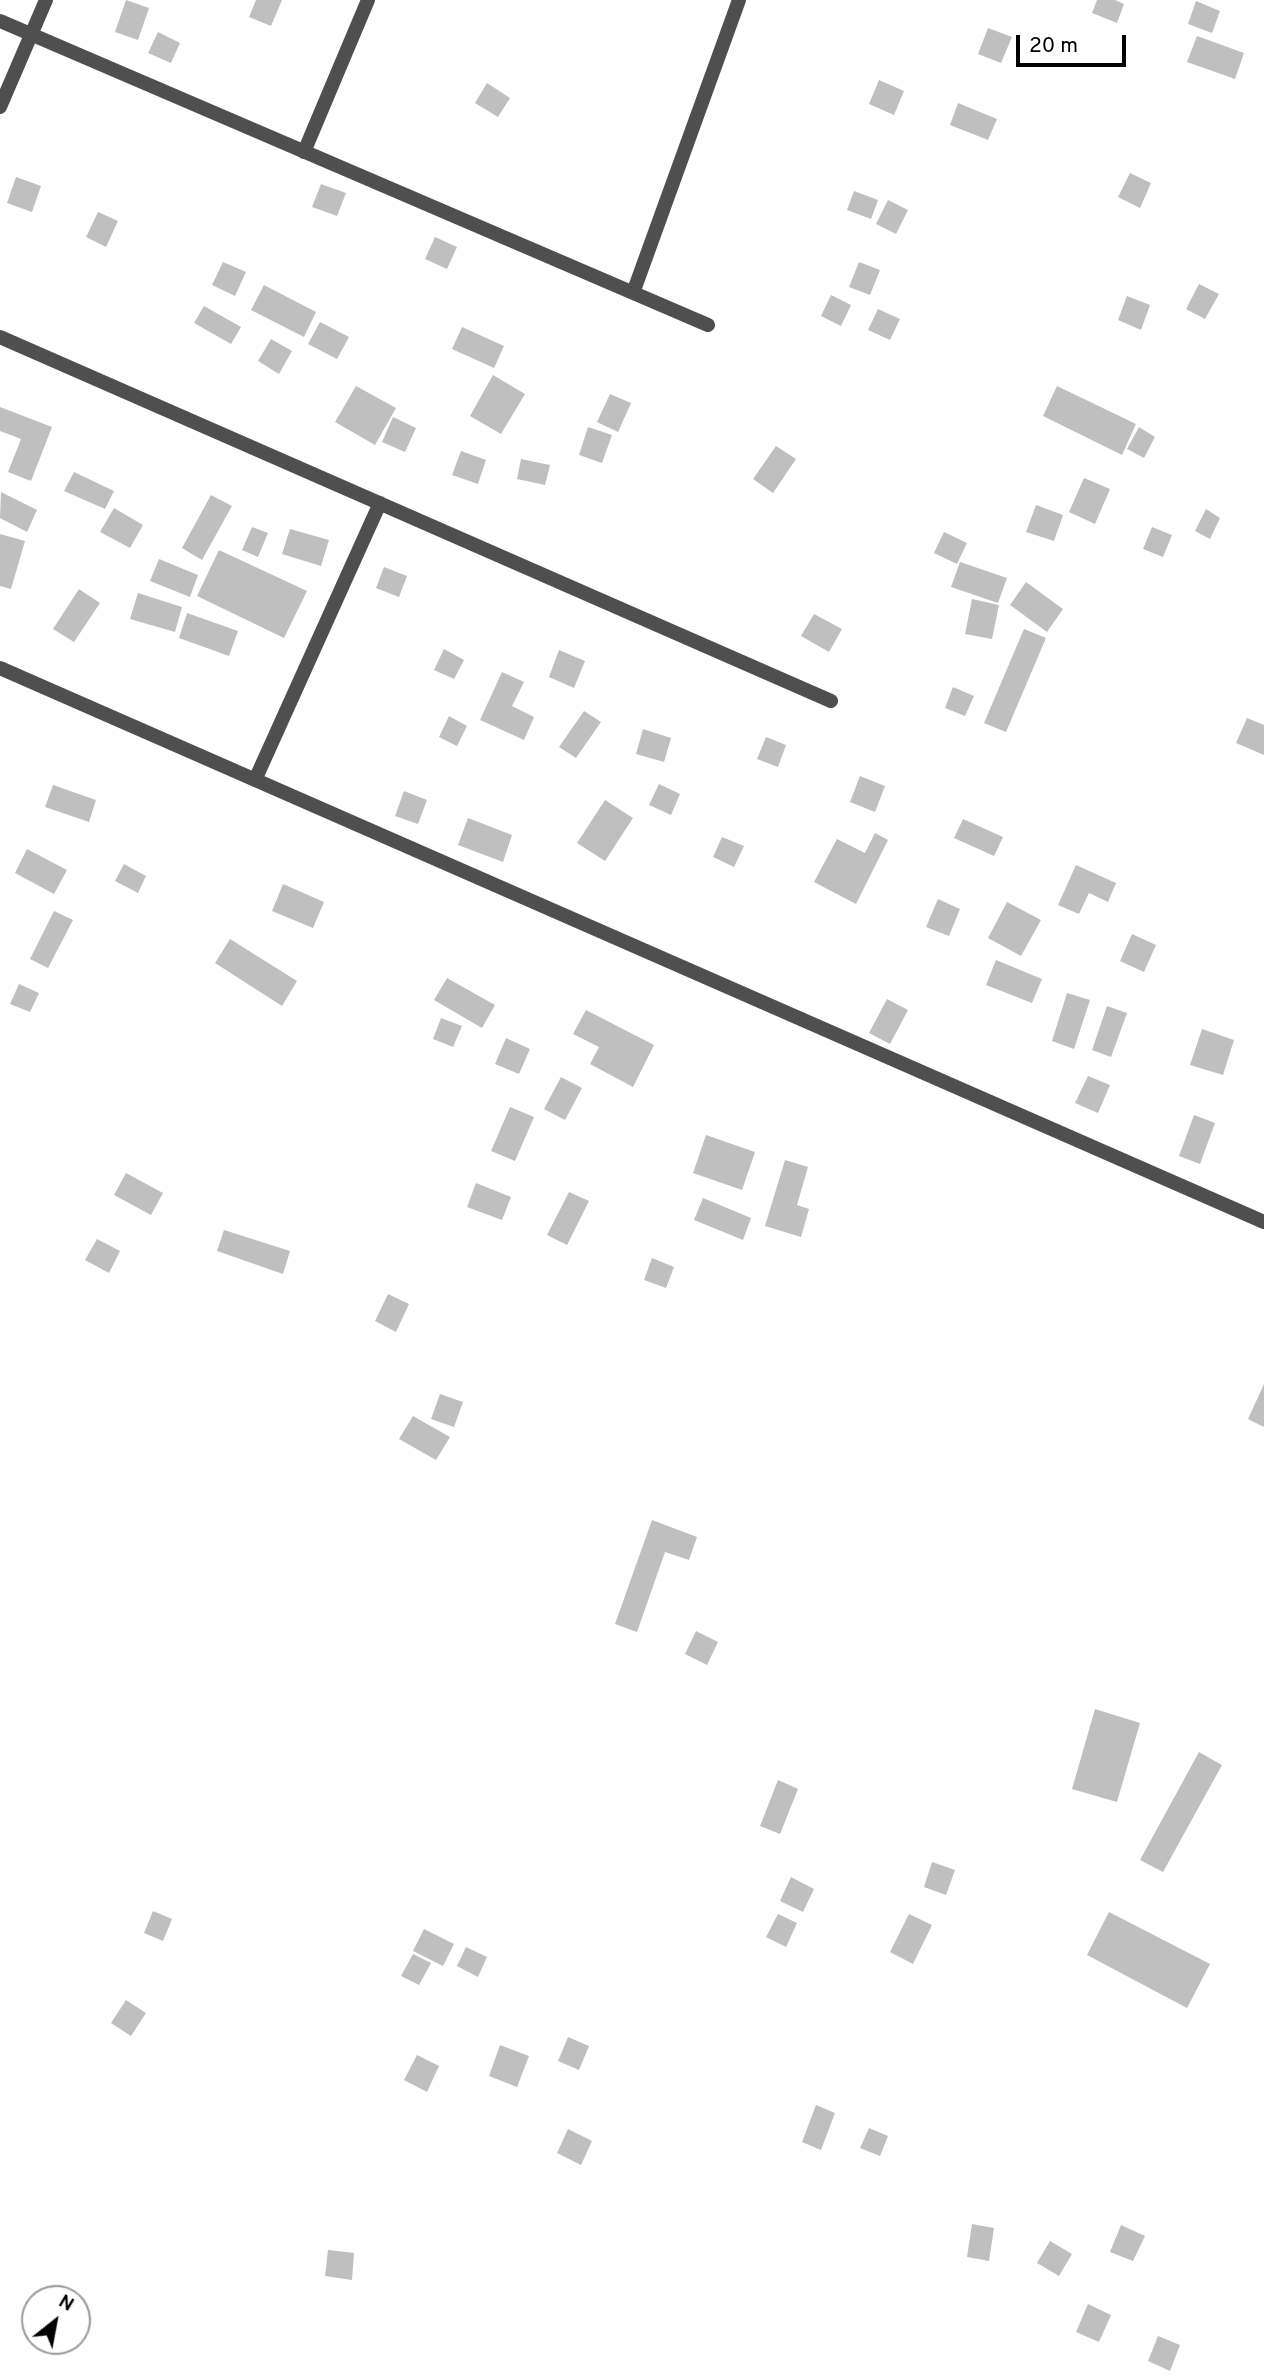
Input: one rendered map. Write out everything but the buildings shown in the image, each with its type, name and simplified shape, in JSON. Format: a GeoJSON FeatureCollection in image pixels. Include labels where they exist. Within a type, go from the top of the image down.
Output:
{"type":"FeatureCollection","features":[{"type":"Feature","properties":{"kind":"street"},"geometry":{"type":"LineString","coordinates":[[0,107],[46,0]]}},
{"type":"Feature","properties":{"kind":"street"},"geometry":{"type":"LineString","coordinates":[[304,152],[368,0]]}},
{"type":"Feature","properties":{"kind":"street"},"geometry":{"type":"LineString","coordinates":[[633,293],[739,0]]}},
{"type":"Feature","properties":{"kind":"street"},"geometry":{"type":"LineString","coordinates":[[0,21],[708,325]]}},
{"type":"Feature","properties":{"kind":"street"},"geometry":{"type":"LineString","coordinates":[[0,337],[831,701]]}},
{"type":"Feature","properties":{"kind":"street"},"geometry":{"type":"LineString","coordinates":[[255,780],[380,503]]}},
{"type":"Feature","properties":{"kind":"street"},"geometry":{"type":"LineString","coordinates":[[0,668],[1264,1222]]}}]}
